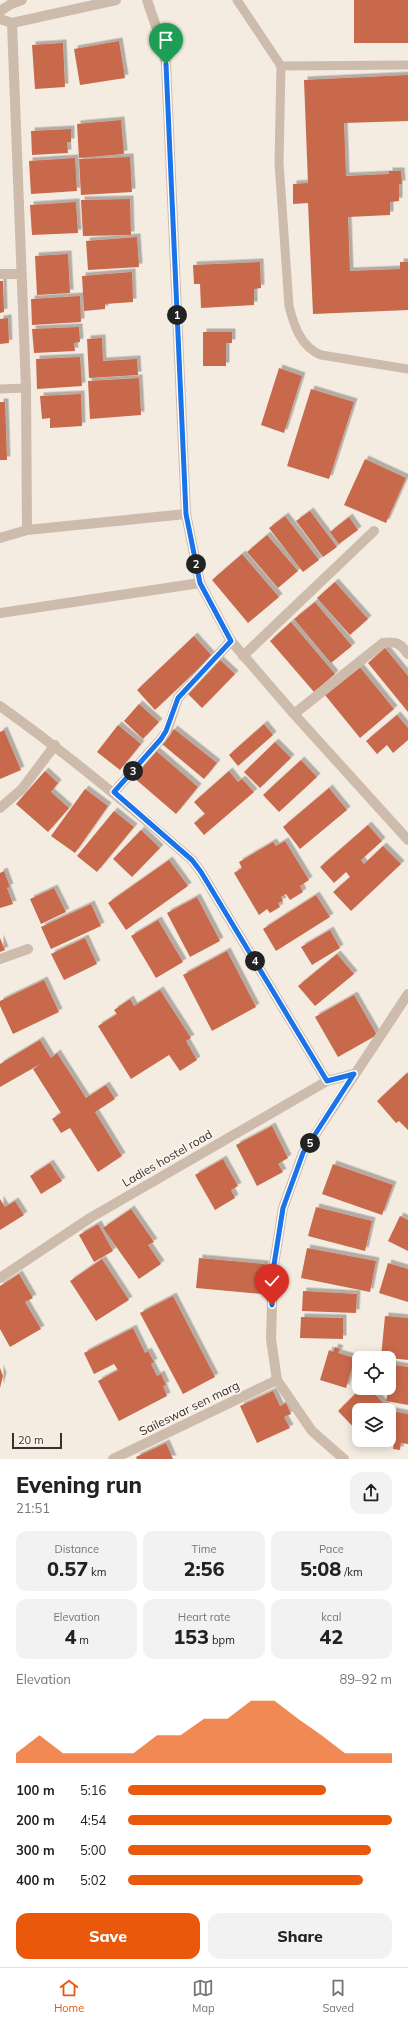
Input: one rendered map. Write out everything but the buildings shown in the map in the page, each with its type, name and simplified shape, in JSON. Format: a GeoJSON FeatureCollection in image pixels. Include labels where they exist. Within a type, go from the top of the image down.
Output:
{"type":"FeatureCollection","features":[{"type":"Feature","properties":{"kind":"street"},"geometry":{"type":"LineString","coordinates":[[0,11],[11,4],[22,0]]}},
{"type":"Feature","properties":{"kind":"street"},"geometry":{"type":"LineString","coordinates":[[0,19],[12,23],[116,0]]}},
{"type":"Feature","properties":{"kind":"street"},"geometry":{"type":"LineString","coordinates":[[147,0],[163,47],[166,64],[186,514],[200,583],[231,641],[243,656],[408,840]]}},
{"type":"Feature","properties":{"kind":"street"},"geometry":{"type":"LineString","coordinates":[[12,23],[26,388],[27,530]]}},
{"type":"Feature","properties":{"kind":"street"},"geometry":{"type":"LineString","coordinates":[[0,274],[21,274]]}},
{"type":"Feature","properties":{"kind":"street"},"geometry":{"type":"LineString","coordinates":[[0,538],[27,530],[186,514]]}},
{"type":"Feature","properties":{"kind":"street"},"geometry":{"type":"LineString","coordinates":[[243,656],[374,531]]}},
{"type":"Feature","properties":{"kind":"street"},"geometry":{"type":"LineString","coordinates":[[0,613],[200,583]]}},
{"type":"Feature","properties":{"kind":"street"},"geometry":{"type":"LineString","coordinates":[[114,792],[161,739],[166,731],[178,698],[231,641]]}},
{"type":"Feature","properties":{"kind":"street"},"geometry":{"type":"LineString","coordinates":[[294,714],[383,643],[393,641],[401,644],[408,654]]}},
{"type":"Feature","properties":{"kind":"street"},"geometry":{"type":"LineString","coordinates":[[0,706],[55,745],[114,792],[192,860],[201,872],[327,1081]]}},
{"type":"Feature","properties":{"kind":"street"},"geometry":{"type":"LineString","coordinates":[[0,808],[22,789],[55,745]]}},
{"type":"Feature","properties":{"kind":"street"},"geometry":{"type":"LineString","coordinates":[[0,959],[28,949]]}},
{"type":"Feature","properties":{"kind":"street"},"geometry":{"type":"LineString","coordinates":[[344,1459],[312,1431],[277,1380],[271,1339],[273,1271],[283,1208],[303,1153],[408,994]]}},
{"type":"Feature","properties":{"kind":"street","name":"Ladies hostel road"},"geometry":{"type":"LineString","coordinates":[[0,1278],[90,1218],[327,1081],[354,1074]]}},
{"type":"Feature","properties":{"kind":"street","name":"Saileswar sen marg"},"geometry":{"type":"LineString","coordinates":[[112,1459],[277,1380]]}},
{"type":"Feature","properties":{"kind":"lane"},"geometry":{"type":"LineString","coordinates":[[237,0],[281,66],[279,163],[289,306],[293,323],[298,334],[307,346],[314,352],[321,355],[408,369]]}},
{"type":"Feature","properties":{"kind":"lane"},"geometry":{"type":"LineString","coordinates":[[281,66],[408,65]]}},
{"type":"Feature","properties":{"kind":"lane"},"geometry":{"type":"LineString","coordinates":[[0,389],[26,388]]}},
{"type":"Feature","properties":{"kind":"route"},"geometry":{"type":"LineString","coordinates":[[166,64],[186,514],[200,583],[231,641],[178,698],[169,719],[166,731],[161,739],[114,792],[192,860],[201,872],[327,1081],[354,1074],[303,1153],[283,1208],[273,1271],[272,1305]]}}]}
